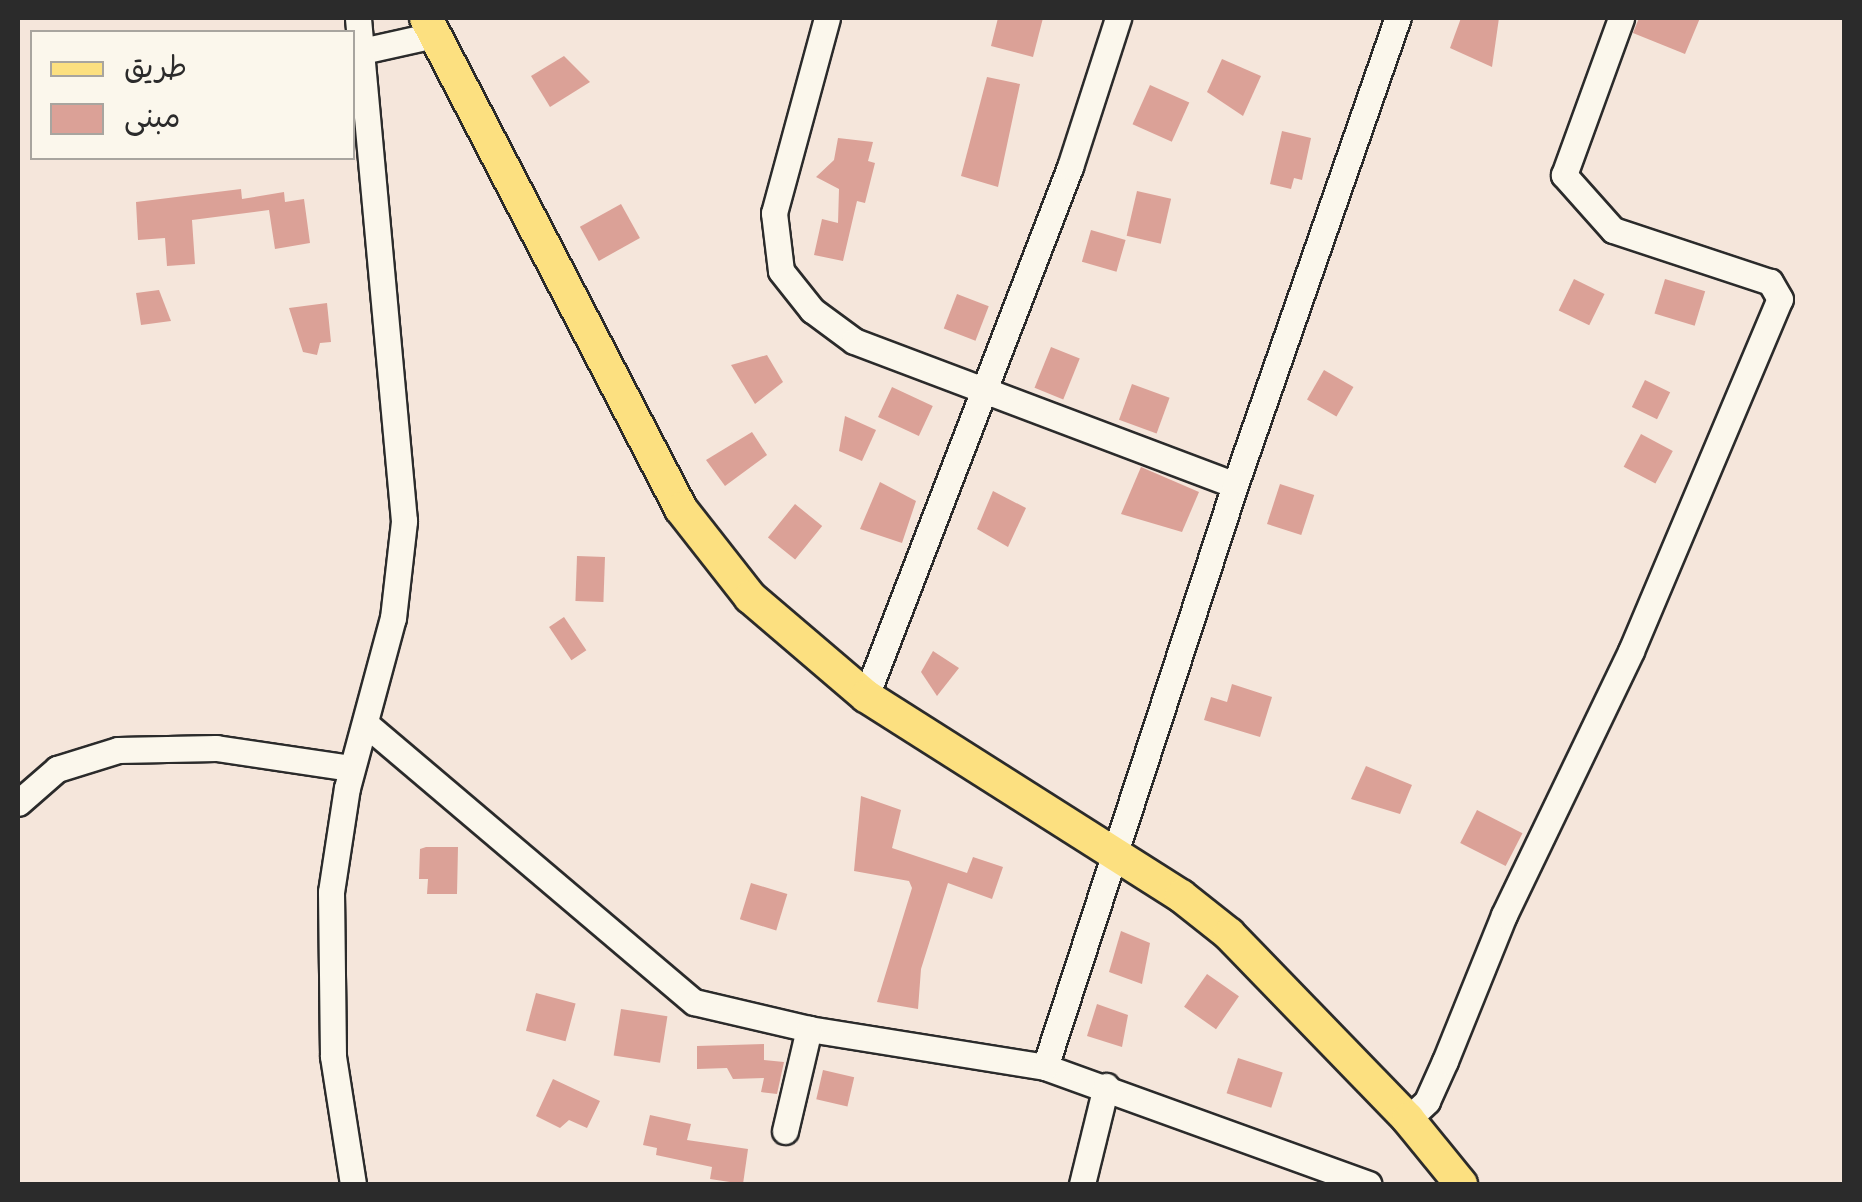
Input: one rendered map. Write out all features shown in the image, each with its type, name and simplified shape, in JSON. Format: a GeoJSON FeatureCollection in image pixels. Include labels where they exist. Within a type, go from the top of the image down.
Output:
{"type":"FeatureCollection","features":[{"type":"Feature","properties":{"kind":"main road"},"geometry":{"type":"LineString","coordinates":[[430,26],[681,509],[750,597],[866,696],[1228,934],[1408,1119],[1461,1184]]}},
{"type":"Feature","properties":{"kind":"street"},"geometry":{"type":"LineString","coordinates":[[353,1184],[333,1056],[328,951],[334,860],[352,768],[393,618],[404,521],[358,18]]}},
{"type":"Feature","properties":{"kind":"street"},"geometry":{"type":"LineString","coordinates":[[827,18],[777,187],[775,255],[781,271],[828,327],[1235,485]]}},
{"type":"Feature","properties":{"kind":"street"},"geometry":{"type":"LineString","coordinates":[[866,696],[986,388],[1118,18]]}},
{"type":"Feature","properties":{"kind":"street"},"geometry":{"type":"LineString","coordinates":[[1045,1067],[1111,854],[1235,485],[1398,18]]}},
{"type":"Feature","properties":{"kind":"street"},"geometry":{"type":"LineString","coordinates":[[1408,1119],[1426,1101],[1446,1061],[1504,915],[1638,635],[1780,298],[1770,282],[1613,230],[1564,175],[1622,18]]}},
{"type":"Feature","properties":{"kind":"street"},"geometry":{"type":"LineString","coordinates":[[362,51],[430,26]]}},
{"type":"Feature","properties":{"kind":"street"},"geometry":{"type":"LineString","coordinates":[[366,724],[674,989],[694,1002],[809,1029],[1045,1067],[1369,1184]]}},
{"type":"Feature","properties":{"kind":"street"},"geometry":{"type":"LineString","coordinates":[[18,803],[57,769],[118,750],[216,748],[352,768]]}},
{"type":"Feature","properties":{"kind":"street"},"geometry":{"type":"LineString","coordinates":[[786,1132],[809,1029]]}},
{"type":"Feature","properties":{"kind":"street"},"geometry":{"type":"LineString","coordinates":[[1082,1184],[1106,1086]]}},
{"type":"Feature","properties":{"kind":"building"},"geometry":{"type":"Polygon","coordinates":[[[998,18],[1043,18],[1033,57],[991,46],[998,18]]]}},
{"type":"Feature","properties":{"kind":"building"},"geometry":{"type":"Polygon","coordinates":[[[1461,18],[1499,18],[1492,67],[1450,48],[1461,18]]]}},
{"type":"Feature","properties":{"kind":"building"},"geometry":{"type":"Polygon","coordinates":[[[1639,18],[1700,18],[1685,54],[1633,33],[1639,18]]]}},
{"type":"Feature","properties":{"kind":"building"},"geometry":{"type":"Polygon","coordinates":[[[564,56],[590,82],[550,107],[531,76],[564,56]]]}},
{"type":"Feature","properties":{"kind":"building"},"geometry":{"type":"Polygon","coordinates":[[[1222,59],[1261,76],[1243,116],[1207,92],[1222,59]]]}},
{"type":"Feature","properties":{"kind":"building"},"geometry":{"type":"Polygon","coordinates":[[[987,77],[1020,84],[998,187],[961,176],[987,77]]]}},
{"type":"Feature","properties":{"kind":"building"},"geometry":{"type":"Polygon","coordinates":[[[1150,85],[1189,102],[1172,142],[1133,124],[1150,85]]]}},
{"type":"Feature","properties":{"kind":"building"},"geometry":{"type":"Polygon","coordinates":[[[1282,131],[1311,138],[1302,180],[1294,178],[1291,189],[1270,184],[1282,131]]]}},
{"type":"Feature","properties":{"kind":"building"},"geometry":{"type":"Polygon","coordinates":[[[838,138],[873,142],[868,161],[875,163],[865,203],[857,201],[843,261],[814,255],[822,219],[838,223],[839,189],[816,177],[834,160],[838,138]]]}},
{"type":"Feature","properties":{"kind":"building"},"geometry":{"type":"Polygon","coordinates":[[[241,189],[242,199],[284,192],[285,202],[304,199],[310,243],[275,249],[269,210],[192,220],[195,264],[167,266],[165,238],[138,240],[136,202],[241,189]]]}},
{"type":"Feature","properties":{"kind":"building"},"geometry":{"type":"Polygon","coordinates":[[[1137,191],[1171,199],[1161,244],[1127,236],[1137,191]]]}},
{"type":"Feature","properties":{"kind":"building"},"geometry":{"type":"Polygon","coordinates":[[[621,204],[640,238],[599,261],[580,227],[621,204]]]}},
{"type":"Feature","properties":{"kind":"building"},"geometry":{"type":"Polygon","coordinates":[[[1091,230],[1126,240],[1117,272],[1082,262],[1091,230]]]}},
{"type":"Feature","properties":{"kind":"building"},"geometry":{"type":"Polygon","coordinates":[[[1574,279],[1605,294],[1589,325],[1559,310],[1574,279]]]}},
{"type":"Feature","properties":{"kind":"building"},"geometry":{"type":"Polygon","coordinates":[[[1665,279],[1705,291],[1695,326],[1654,313],[1665,279]]]}},
{"type":"Feature","properties":{"kind":"building"},"geometry":{"type":"Polygon","coordinates":[[[159,290],[171,321],[141,325],[136,293],[159,290]]]}},
{"type":"Feature","properties":{"kind":"building"},"geometry":{"type":"Polygon","coordinates":[[[957,294],[989,306],[975,341],[944,329],[957,294]]]}},
{"type":"Feature","properties":{"kind":"building"},"geometry":{"type":"Polygon","coordinates":[[[327,303],[331,342],[320,343],[317,355],[303,352],[289,308],[327,303]]]}},
{"type":"Feature","properties":{"kind":"building"},"geometry":{"type":"Polygon","coordinates":[[[1051,347],[1080,359],[1063,399],[1035,388],[1051,347]]]}},
{"type":"Feature","properties":{"kind":"building"},"geometry":{"type":"Polygon","coordinates":[[[767,355],[783,382],[755,404],[731,365],[767,355]]]}},
{"type":"Feature","properties":{"kind":"building"},"geometry":{"type":"Polygon","coordinates":[[[1324,370],[1353,387],[1336,416],[1307,399],[1324,370]]]}},
{"type":"Feature","properties":{"kind":"building"},"geometry":{"type":"Polygon","coordinates":[[[1645,380],[1670,392],[1657,419],[1632,407],[1645,380]]]}},
{"type":"Feature","properties":{"kind":"building"},"geometry":{"type":"Polygon","coordinates":[[[1132,384],[1170,398],[1157,433],[1119,420],[1132,384]]]}},
{"type":"Feature","properties":{"kind":"building"},"geometry":{"type":"Polygon","coordinates":[[[892,387],[933,406],[919,436],[878,417],[892,387]]]}},
{"type":"Feature","properties":{"kind":"building"},"geometry":{"type":"Polygon","coordinates":[[[845,416],[876,430],[862,461],[839,451],[845,416]]]}},
{"type":"Feature","properties":{"kind":"building"},"geometry":{"type":"Polygon","coordinates":[[[752,432],[767,455],[725,486],[706,460],[752,432]]]}},
{"type":"Feature","properties":{"kind":"building"},"geometry":{"type":"Polygon","coordinates":[[[1641,434],[1673,451],[1655,484],[1624,467],[1641,434]]]}},
{"type":"Feature","properties":{"kind":"building"},"geometry":{"type":"Polygon","coordinates":[[[1141,467],[1199,492],[1182,532],[1121,514],[1141,467]]]}},
{"type":"Feature","properties":{"kind":"building"},"geometry":{"type":"Polygon","coordinates":[[[880,482],[916,501],[902,543],[860,529],[880,482]]]}},
{"type":"Feature","properties":{"kind":"building"},"geometry":{"type":"Polygon","coordinates":[[[1280,484],[1314,495],[1301,535],[1267,524],[1280,484]]]}},
{"type":"Feature","properties":{"kind":"building"},"geometry":{"type":"Polygon","coordinates":[[[993,491],[1026,508],[1008,547],[977,529],[993,491]]]}},
{"type":"Feature","properties":{"kind":"building"},"geometry":{"type":"Polygon","coordinates":[[[795,504],[822,526],[795,559],[768,537],[795,504]]]}},
{"type":"Feature","properties":{"kind":"building"},"geometry":{"type":"Polygon","coordinates":[[[577,556],[605,557],[603,602],[575,601],[577,556]]]}},
{"type":"Feature","properties":{"kind":"building"},"geometry":{"type":"Polygon","coordinates":[[[564,617],[586,650],[571,660],[549,627],[564,617]]]}},
{"type":"Feature","properties":{"kind":"building"},"geometry":{"type":"Polygon","coordinates":[[[933,651],[959,668],[937,696],[921,672],[933,651]]]}},
{"type":"Feature","properties":{"kind":"building"},"geometry":{"type":"Polygon","coordinates":[[[1232,684],[1272,697],[1260,737],[1204,720],[1211,697],[1227,702],[1232,684]]]}},
{"type":"Feature","properties":{"kind":"building"},"geometry":{"type":"Polygon","coordinates":[[[1366,766],[1412,785],[1400,814],[1351,799],[1366,766]]]}},
{"type":"Feature","properties":{"kind":"building"},"geometry":{"type":"Polygon","coordinates":[[[861,796],[901,810],[892,848],[967,873],[973,857],[1003,867],[992,899],[948,883],[921,969],[918,1009],[877,1002],[912,888],[909,881],[854,871],[861,796]]]}},
{"type":"Feature","properties":{"kind":"building"},"geometry":{"type":"Polygon","coordinates":[[[1477,810],[1522,833],[1506,866],[1460,843],[1477,810]]]}},
{"type":"Feature","properties":{"kind":"building"},"geometry":{"type":"Polygon","coordinates":[[[458,847],[457,894],[427,894],[428,879],[419,879],[420,849],[458,847]]]}},
{"type":"Feature","properties":{"kind":"building"},"geometry":{"type":"Polygon","coordinates":[[[751,883],[787,894],[776,930],[740,919],[751,883]]]}},
{"type":"Feature","properties":{"kind":"building"},"geometry":{"type":"Polygon","coordinates":[[[1121,931],[1150,943],[1142,984],[1109,972],[1121,931]]]}},
{"type":"Feature","properties":{"kind":"building"},"geometry":{"type":"Polygon","coordinates":[[[1207,974],[1239,996],[1216,1029],[1184,1007],[1207,974]]]}},
{"type":"Feature","properties":{"kind":"building"},"geometry":{"type":"Polygon","coordinates":[[[536,993],[576,1004],[566,1041],[526,1031],[536,993]]]}},
{"type":"Feature","properties":{"kind":"building"},"geometry":{"type":"Polygon","coordinates":[[[1097,1004],[1128,1015],[1122,1047],[1087,1036],[1097,1004]]]}},
{"type":"Feature","properties":{"kind":"building"},"geometry":{"type":"Polygon","coordinates":[[[621,1009],[667,1016],[660,1063],[614,1055],[621,1009]]]}},
{"type":"Feature","properties":{"kind":"building"},"geometry":{"type":"Polygon","coordinates":[[[764,1044],[764,1060],[784,1062],[777,1094],[761,1092],[764,1078],[733,1079],[727,1068],[697,1069],[697,1046],[764,1044]]]}},
{"type":"Feature","properties":{"kind":"building"},"geometry":{"type":"Polygon","coordinates":[[[1238,1058],[1283,1073],[1271,1108],[1227,1093],[1238,1058]]]}},
{"type":"Feature","properties":{"kind":"building"},"geometry":{"type":"Polygon","coordinates":[[[823,1070],[854,1077],[847,1106],[816,1099],[823,1070]]]}},
{"type":"Feature","properties":{"kind":"building"},"geometry":{"type":"Polygon","coordinates":[[[553,1079],[600,1101],[587,1128],[569,1120],[560,1128],[536,1116],[553,1079]]]}},
{"type":"Feature","properties":{"kind":"building"},"geometry":{"type":"Polygon","coordinates":[[[650,1115],[691,1124],[687,1140],[748,1149],[743,1184],[710,1179],[712,1167],[656,1155],[657,1148],[643,1145],[650,1115]]]}}]}
